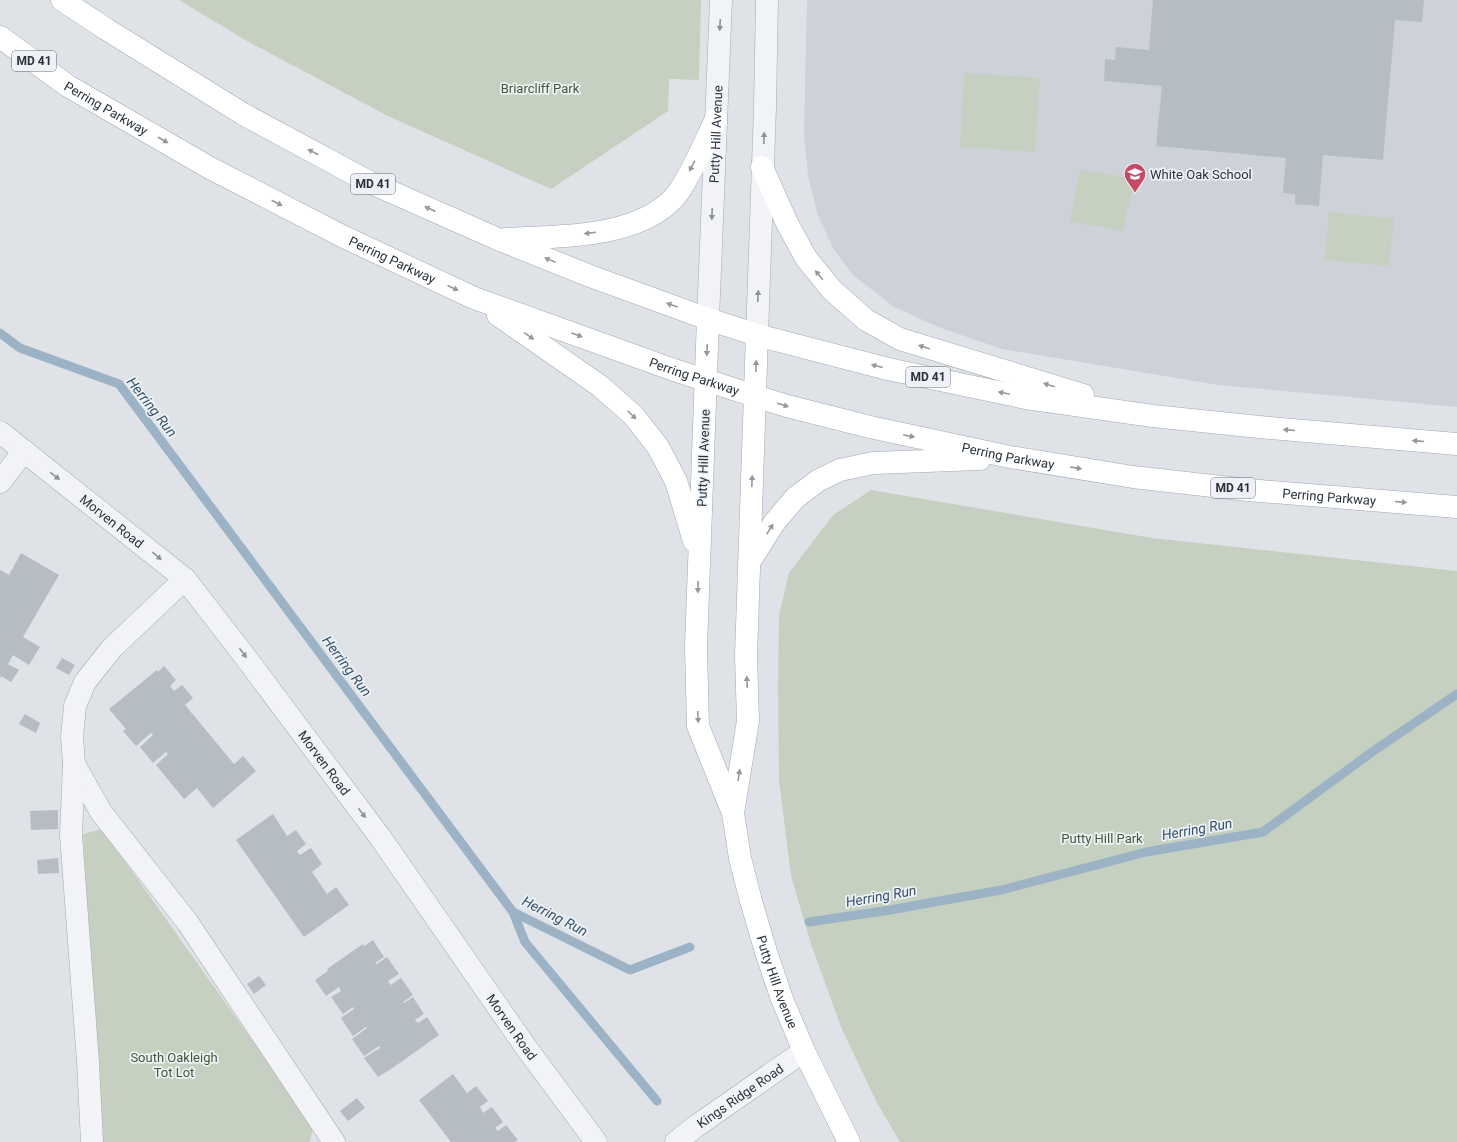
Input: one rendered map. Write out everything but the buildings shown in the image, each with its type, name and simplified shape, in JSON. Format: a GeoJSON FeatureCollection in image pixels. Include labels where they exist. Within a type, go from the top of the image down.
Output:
{"type":"FeatureCollection","features":[{"type":"Feature","properties":{"kind":"main road","name":"MD 41"},"geometry":{"type":"LineString","coordinates":[[62,0],[243,114],[369,182],[500,240],[590,276],[708,319],[757,335],[888,369],[1026,398],[1153,416],[1259,427],[1457,444]]}},
{"type":"Feature","properties":{"kind":"main road","name":"Perring Parkway"},"geometry":{"type":"LineString","coordinates":[[0,37],[68,86],[210,168],[342,236],[474,298],[706,381],[787,406],[870,427],[1010,457],[1133,477],[1248,490],[1457,507]]}},
{"type":"Feature","properties":{"kind":"main road"},"geometry":{"type":"LineString","coordinates":[[500,240],[592,234],[634,224],[659,211],[679,191],[716,119]]}},
{"type":"Feature","properties":{"kind":"main road"},"geometry":{"type":"LineString","coordinates":[[762,167],[787,223],[806,258],[832,290],[866,320],[900,339],[1153,416]]}},
{"type":"Feature","properties":{"kind":"main road"},"geometry":{"type":"LineString","coordinates":[[474,298],[600,386],[634,416],[658,447],[676,481],[699,559]]}},
{"type":"Feature","properties":{"kind":"main road","name":"Putty Hill Avenue"},"geometry":{"type":"LineString","coordinates":[[708,319],[696,647],[698,726],[733,813],[742,866],[751,901],[782,999],[804,1051],[849,1142]]}},
{"type":"Feature","properties":{"kind":"main road","name":"Putty Hill Avenue"},"geometry":{"type":"LineString","coordinates":[[733,813],[748,721],[746,656],[757,335]]}},
{"type":"Feature","properties":{"kind":"main road"},"geometry":{"type":"LineString","coordinates":[[750,562],[774,523],[795,498],[818,480],[840,470],[873,463],[1010,457]]}},
{"type":"Feature","properties":{"kind":"street","name":"Putty Hill Avenue"},"geometry":{"type":"LineString","coordinates":[[708,319],[721,0]]}},
{"type":"Feature","properties":{"kind":"street","name":"Putty Hill Avenue"},"geometry":{"type":"LineString","coordinates":[[757,335],[766,0]]}},
{"type":"Feature","properties":{"kind":"street","name":"Morven Road"},"geometry":{"type":"LineString","coordinates":[[0,432],[185,578],[380,837],[525,1046],[596,1142]]}},
{"type":"Feature","properties":{"kind":"street"},"geometry":{"type":"LineString","coordinates":[[0,482],[24,452]]}},
{"type":"Feature","properties":{"kind":"street"},"geometry":{"type":"LineString","coordinates":[[92,1142],[88,1062],[71,835],[74,764],[72,737],[75,706],[85,682],[112,648],[185,578]]}},
{"type":"Feature","properties":{"kind":"street"},"geometry":{"type":"LineString","coordinates":[[74,764],[101,812],[188,923],[334,1142]]}},
{"type":"Feature","properties":{"kind":"street","name":"Kings Ridge Road"},"geometry":{"type":"LineString","coordinates":[[676,1142],[695,1127],[804,1051]]}},
{"type":"Feature","properties":{"kind":"shaded area","name":"White Oak School"},"geometry":{"type":"Polygon","coordinates":[[[807,0],[1457,0],[1457,407],[1218,385],[1002,349],[938,327],[894,307],[853,275],[834,250],[817,213],[808,175],[804,133],[807,0]]]}},
{"type":"Feature","properties":{"kind":"green space","name":"Briarcliff Park"},"geometry":{"type":"Polygon","coordinates":[[[179,0],[701,0],[699,80],[669,79],[668,111],[551,189],[388,116],[247,41],[179,0]]]}},
{"type":"Feature","properties":{"kind":"green space"},"geometry":{"type":"Polygon","coordinates":[[[964,73],[1040,78],[1035,152],[960,147],[964,73]]]}},
{"type":"Feature","properties":{"kind":"green space"},"geometry":{"type":"Polygon","coordinates":[[[1080,169],[1134,179],[1123,231],[1070,221],[1080,169]]]}},
{"type":"Feature","properties":{"kind":"green space"},"geometry":{"type":"Polygon","coordinates":[[[1329,212],[1394,219],[1389,266],[1325,260],[1329,212]]]}},
{"type":"Feature","properties":{"kind":"green space","name":"Putty Hill Park"},"geometry":{"type":"Polygon","coordinates":[[[871,490],[1152,538],[1457,571],[1457,1142],[900,1142],[877,1103],[841,1027],[811,944],[791,876],[779,780],[779,615],[789,573],[833,515],[871,490]]]}},
{"type":"Feature","properties":{"kind":"green space","name":"South Oakleigh Tot Lot"},"geometry":{"type":"Polygon","coordinates":[[[102,829],[313,1126],[310,1142],[100,1142],[83,834],[102,829]]]}},
{"type":"Feature","properties":{"kind":"waterway","name":"Herring Run"},"geometry":{"type":"LineString","coordinates":[[0,333],[20,348],[119,384],[513,912],[630,970],[690,947]]}},
{"type":"Feature","properties":{"kind":"waterway","name":"Herring Run"},"geometry":{"type":"LineString","coordinates":[[809,922],[890,910],[1001,890],[1146,852],[1263,832],[1372,752],[1457,694]]}},
{"type":"Feature","properties":{"kind":"waterway"},"geometry":{"type":"LineString","coordinates":[[513,912],[525,942],[657,1101]]}},
{"type":"Feature","properties":{"kind":"place","name":"White Oak School"},"geometry":{"type":"Point","coordinates":[1135,194]}}]}
